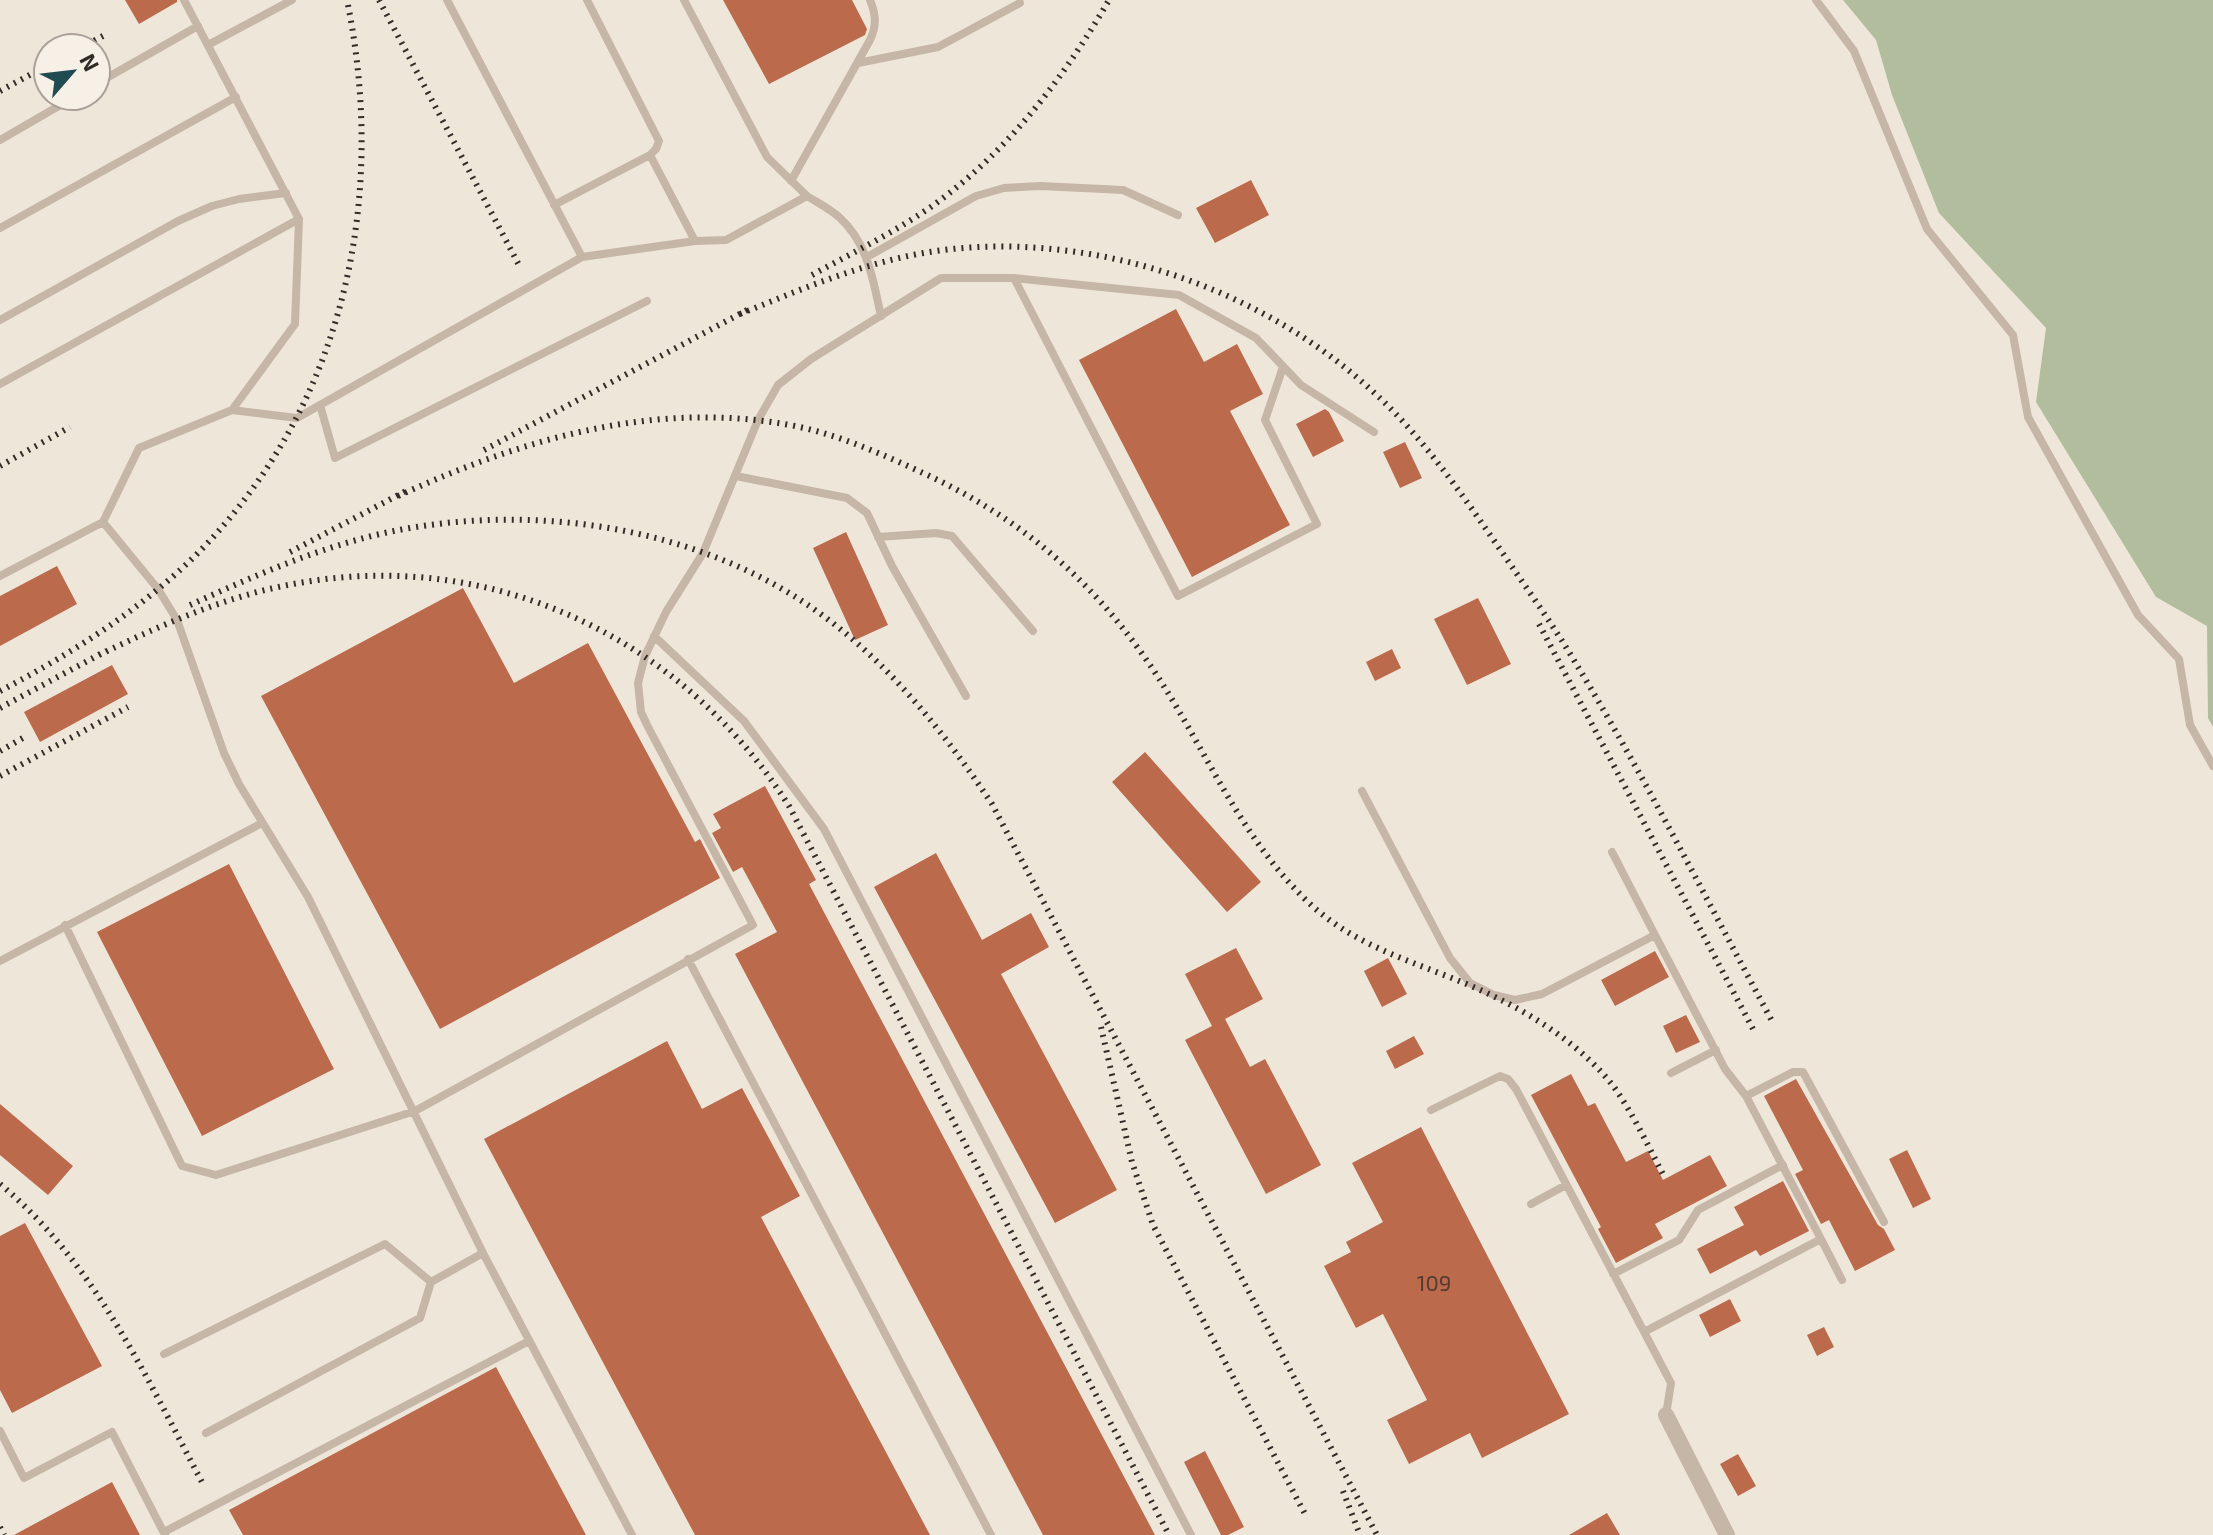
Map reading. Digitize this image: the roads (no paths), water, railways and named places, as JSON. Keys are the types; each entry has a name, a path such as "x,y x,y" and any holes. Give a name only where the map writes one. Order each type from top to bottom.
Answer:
{"street":[{"path":"1666,1415 1727,1535"}],"lane":[{"path":"184,0 299,219 295,324 232,410"},
{"path":"208,45 292,0"},
{"path":"447,0 582,257"},
{"path":"554,205 650,155 659,141 587,0"},
{"path":"684,0 767,157 807,196 840,218 867,257 881,316"},
{"path":"791,181 875,28 876,14 870,0"},
{"path":"1816,0 1854,51 1927,229 2013,335 2028,417 2138,615 2179,659 2190,725 2213,766"},
{"path":"858,63 938,47 1020,3"},
{"path":"112,75 198,26"},
{"path":"0,228 236,97"},
{"path":"0,140 48,112"},
{"path":"650,155 695,241"},
{"path":"867,257 976,196 1004,188 1041,186 1123,190 1178,215"},
{"path":"0,320 178,221 212,206 239,199 286,193"},
{"path":"0,576 103,522 139,448 232,410 297,418 582,257 695,241 726,240 807,196"},
{"path":"0,384 299,219"},
{"path":"65,925 182,1166 216,1175 415,1111 753,925 641,712 638,683 654,636 703,553 758,420 778,385 811,359 941,278 1014,278 1179,295 1256,338 1301,385 1374,432"},
{"path":"1014,278 1178,596 1317,524 1265,420 1283,367"},
{"path":"320,405 335,458 647,301"},
{"path":"736,476 847,498 867,513 892,566 966,696"},
{"path":"103,522 158,589 177,620 224,753 262,823 308,897 483,1253 632,1535"},
{"path":"878,537 936,533 952,536 1033,631"},
{"path":"654,636 744,721 824,829 1191,1535"},
{"path":"1362,791 1450,958 1470,983 1494,995 1515,1000 1542,994 1655,935"},
{"path":"0,961 262,823"},
{"path":"1612,852 1725,1069 1746,1096 1842,1280"},
{"path":"688,959 991,1535"},
{"path":"1671,1073 1716,1050"},
{"path":"1746,1096 1793,1072 1803,1072 1884,1222"},
{"path":"1431,1110 1490,1079 1500,1076 1508,1079 1671,1383 1666,1415"},
{"path":"1613,1274 1679,1240 1698,1210 1783,1165"},
{"path":"1531,1204 1566,1185"},
{"path":"1644,1332 1821,1239"},
{"path":"164,1354 385,1244 431,1282"},
{"path":"206,1433 420,1318 431,1282 483,1253"},
{"path":"0,1431 24,1478 112,1432 164,1534 529,1341"}],"railway":[{"path":"0,691 105,629 177,573 249,494 289,431 320,365 343,296 356,224 362,150 358,75 347,0"},
{"path":"379,0 520,267"},
{"path":"812,275 921,214 987,160 1053,85 1109,0"},
{"path":"0,91 32,74"},
{"path":"740,314 843,274 924,253 1008,247 1064,250 1120,260 1175,275 1228,296 1278,322 1326,353 1369,388 1425,446 1547,618 1624,746 1772,1021"},
{"path":"484,450 749,309"},
{"path":"398,496 493,457 542,442 641,421 692,418 743,419 811,430 876,452 956,489 1017,527 1045,549 1072,572 1121,625 1164,686 1259,845 1308,902 1328,919 1373,946 1510,1004 1574,1047 1614,1087 1665,1178"},
{"path":"0,466 70,427"},
{"path":"290,552 406,491"},
{"path":"190,605 312,554 389,532 443,523 556,521 612,528 667,541 720,559 771,583 844,632 914,700 992,804 1377,1535"},
{"path":"99,655 226,601 278,587 378,576 448,580 516,596 581,620 642,655 697,697 746,748 789,806 1169,1535"},
{"path":"1539,624 1754,1031"},
{"path":"0,708 106,651"},
{"path":"0,776 128,707"},
{"path":"0,751 23,738"},
{"path":"1101,1027 1132,1162 1153,1225 1305,1514"},
{"path":"0,1184 34,1215 91,1285 139,1363 203,1484"},
{"path":"1343,1491 1360,1535"},
{"path":"0,1527 4,1535"}]}
